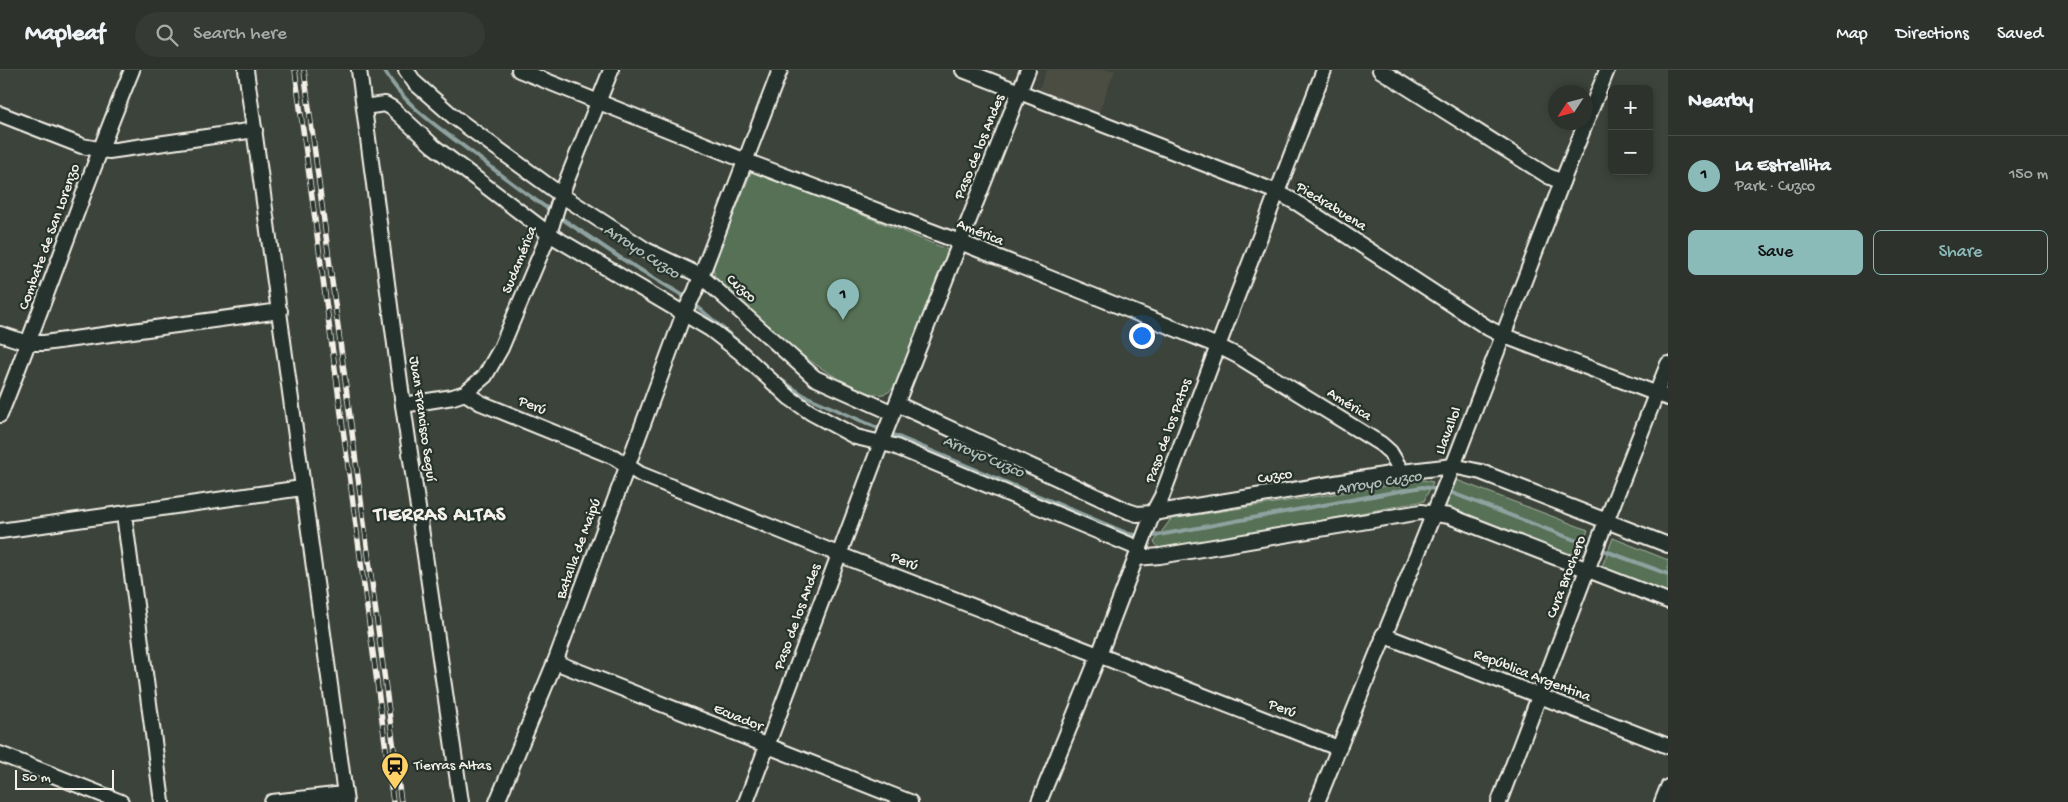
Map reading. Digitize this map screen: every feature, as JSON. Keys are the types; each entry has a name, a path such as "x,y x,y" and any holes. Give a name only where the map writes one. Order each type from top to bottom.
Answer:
{"street":[{"name":"Combate de San Lorenzo","path":"0,415 99,150 132,70"},
{"path":"246,70 345,798 272,802"},
{"name":"Juan Francisco Seguí","path":"359,70 403,406 461,802"},
{"name":"Cuzco","path":"406,70 414,83 454,117 560,200 646,250 701,276 815,378 895,408 1128,511 1137,514 1153,513 1402,472 1481,472 1668,545"},
{"name":"América","path":"519,70 746,162 960,242 1218,346 1238,356 1381,444 1390,452 1402,472"},
{"name":"Sudamérica","path":"403,406 465,393 485,376 501,348 550,230 611,70"},
{"path":"701,276 780,70"},
{"name":"Piedrabuena","path":"963,70 1277,192 1297,203 1502,336 1662,396"},
{"name":"Paso de los Andes","path":"746,802 838,554 1028,70"},
{"name":"Paso de los Patos","path":"1039,802 1099,655 1153,513 1162,496 1324,70"},
{"path":"1380,70 1548,176 1562,182"},
{"name":"Llavallol","path":"1317,802 1450,472 1607,70"},
{"path":"364,107 385,104 392,108 433,146 550,230 685,310 741,353 790,398 810,412 856,437 884,435 894,446 1140,550 1160,556 1421,512 1435,507 1449,516 1668,601"},
{"path":"0,114 82,146 109,151 255,130"},
{"name":"Batalla de Maipú","path":"497,802 555,662 685,310 701,276"},
{"path":"0,334 28,343 44,343 280,311"},
{"name":"Cura Brochero","path":"1499,802 1607,520 1662,396 1668,364"},
{"name":"Perú","path":"465,393 481,403 614,457 640,474 838,554 1338,748"},
{"path":"0,530 302,488"},
{"path":"124,514 162,802"},
{"name":"República Argentina","path":"1384,635 1668,746"},
{"name":"Ecuador","path":"555,662 910,802"},
{"path":"0,754 121,802"},
{"path":"1662,802 1668,787"}],"shaded area":[{"path":"1047,70 1115,70 1098,114 1039,89"}],"green space":[{"path":"752,170 951,251 899,379 888,392 876,394 868,392 834,376 780,338 715,278 713,266"},
{"path":"1454,479 1588,530 1577,560 1445,508"},
{"path":"1423,480 1433,482 1424,501 1161,551 1154,542 1171,519"},
{"path":"1613,538 1668,560 1668,595 1601,569"}],"waterway":[{"name":"Arroyo Cuzco","path":"384,70 393,84 415,108 553,212"},
{"name":"Arroyo Cuzco","path":"558,216 619,257 687,298"},
{"name":"Arroyo Cuzco","path":"693,303 748,350"},
{"name":"Arroyo Cuzco","path":"775,376 803,395 882,430"},
{"name":"Arroyo Cuzco","path":"889,433 1129,534 1141,536"},
{"name":"Arroyo Cuzco","path":"1148,537 1422,487 1447,491 1593,547"},
{"name":"Arroyo Cuzco","path":"1600,549 1668,574"}],"railway":[{"path":"295,70 393,802"},
{"path":"304,70 401,802"}],"place":[{"name":"La Estrellita","path":"843,320"},
{"name":"Tierras Altas","path":"395,790"}],"district":[{"name":"TIERRAS ALTAS","path":"440,516"}]}
